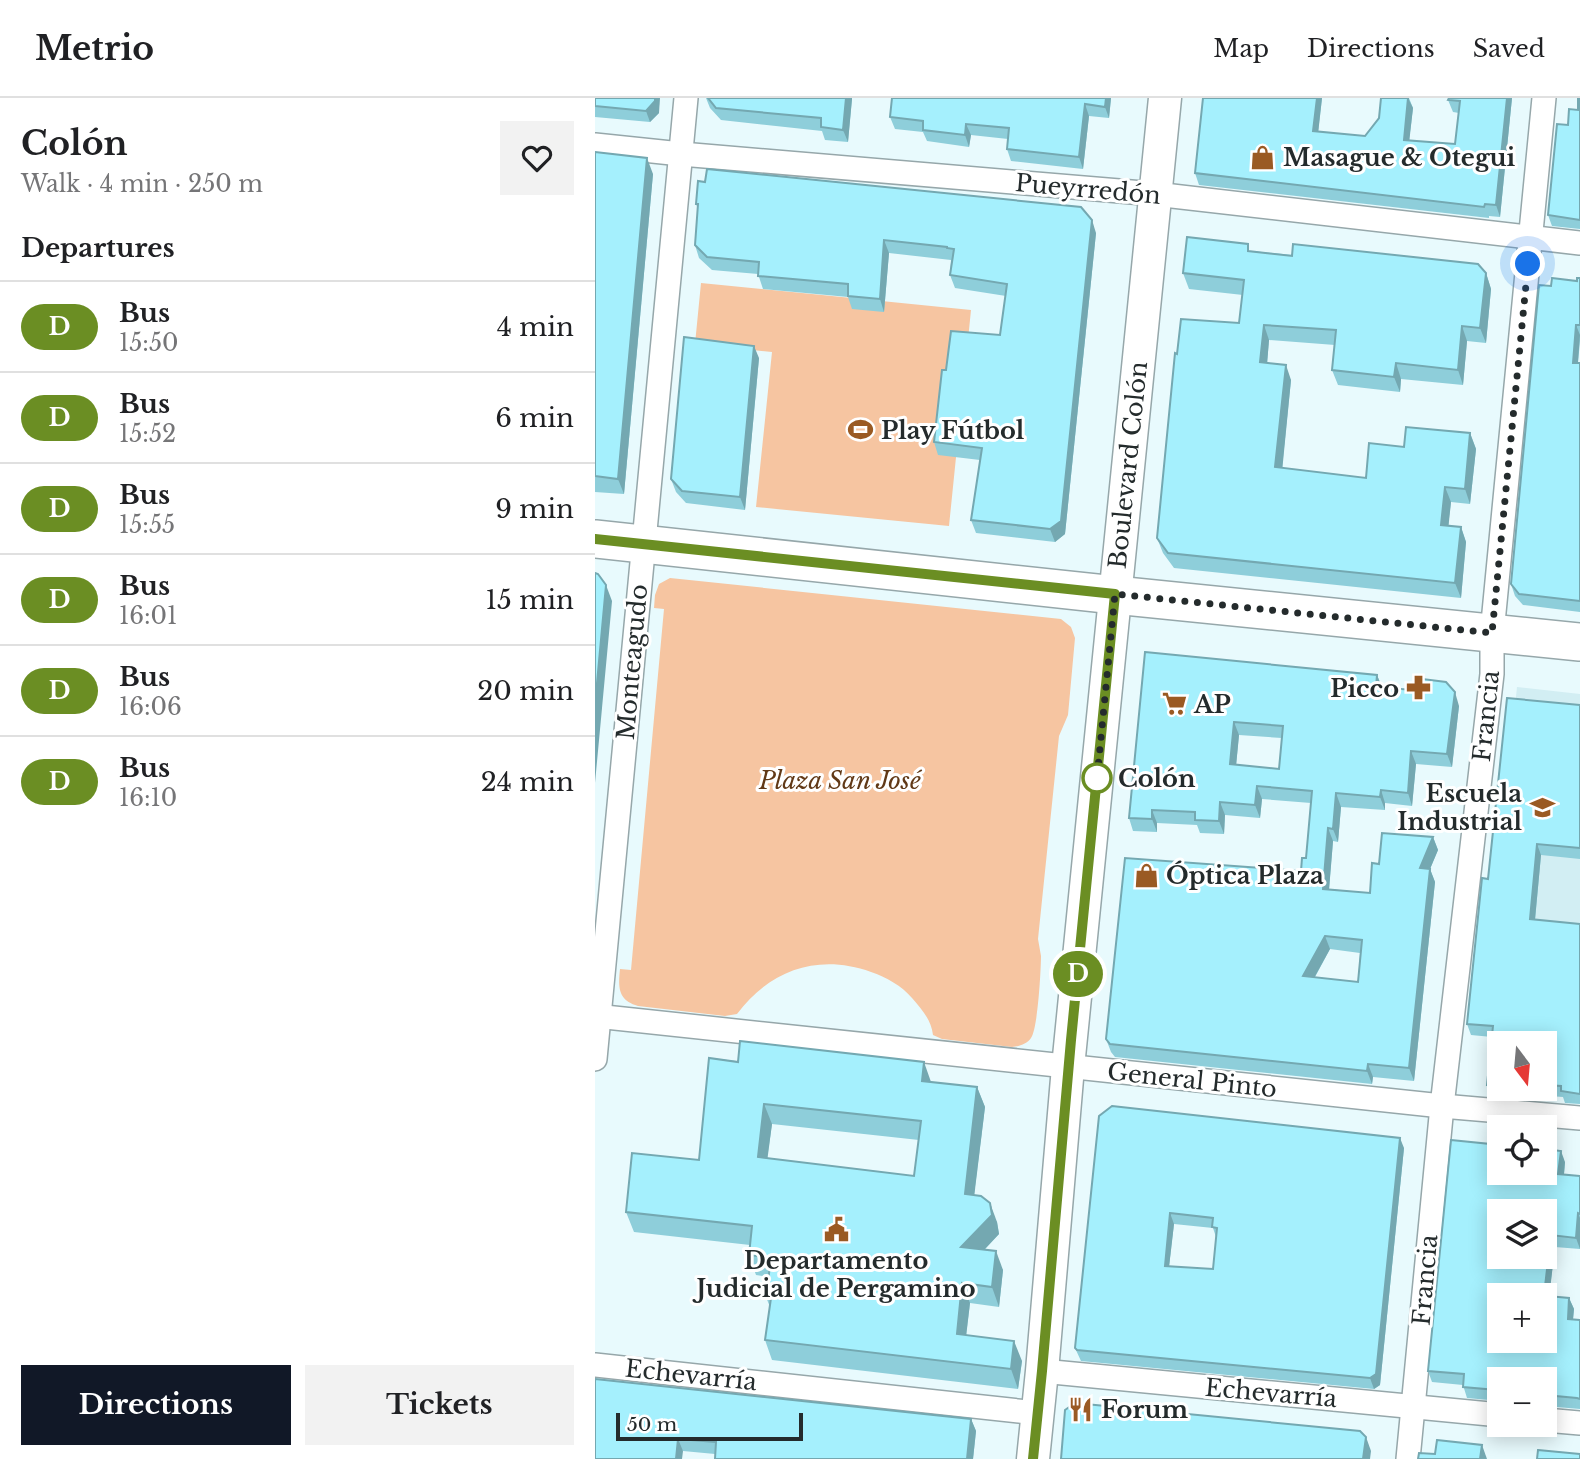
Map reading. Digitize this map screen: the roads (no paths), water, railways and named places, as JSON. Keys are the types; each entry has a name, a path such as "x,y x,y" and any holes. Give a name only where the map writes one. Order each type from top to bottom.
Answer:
{"main road":[{"name":"Boulevard Colón","path":"1033,1459 1068,1067 1165,98"},
{"path":"595,539 1580,642"}],"street":[{"name":"Monteagudo","path":"595,1059 686,98"},
{"name":"Francia","path":"1408,1459 1442,1106 1492,674 1492,633 1544,98"},
{"name":"Pueyrredón","path":"595,145 1155,194 1580,243"},
{"name":"General Pinto","path":"597,1016 1442,1106 1580,1118"},
{"name":"Echevarría","path":"595,1365 1037,1413"},
{"name":"Echevarría","path":"1042,1371 1487,1414"},
{"path":"1557,1421 1580,1423"}],"place":[{"name":"Masague & Otegui","path":"1263,157"},
{"name":"Play Fútbol","path":"861,430"},
{"name":"Picco","path":"1419,688"},
{"name":"AP","path":"1174,704"},
{"name":"Colón","path":"1097,778"},
{"name":"Escuela Industrial","path":"1542,807"},
{"name":"Óptica Plaza","path":"1146,875"},
{"name":"Departamento Judicial de Pergamino","path":"836,1229"},
{"name":"Forum","path":"1081,1409"}],"park label":[{"name":"Plaza San José","path":"840,780"}]}
